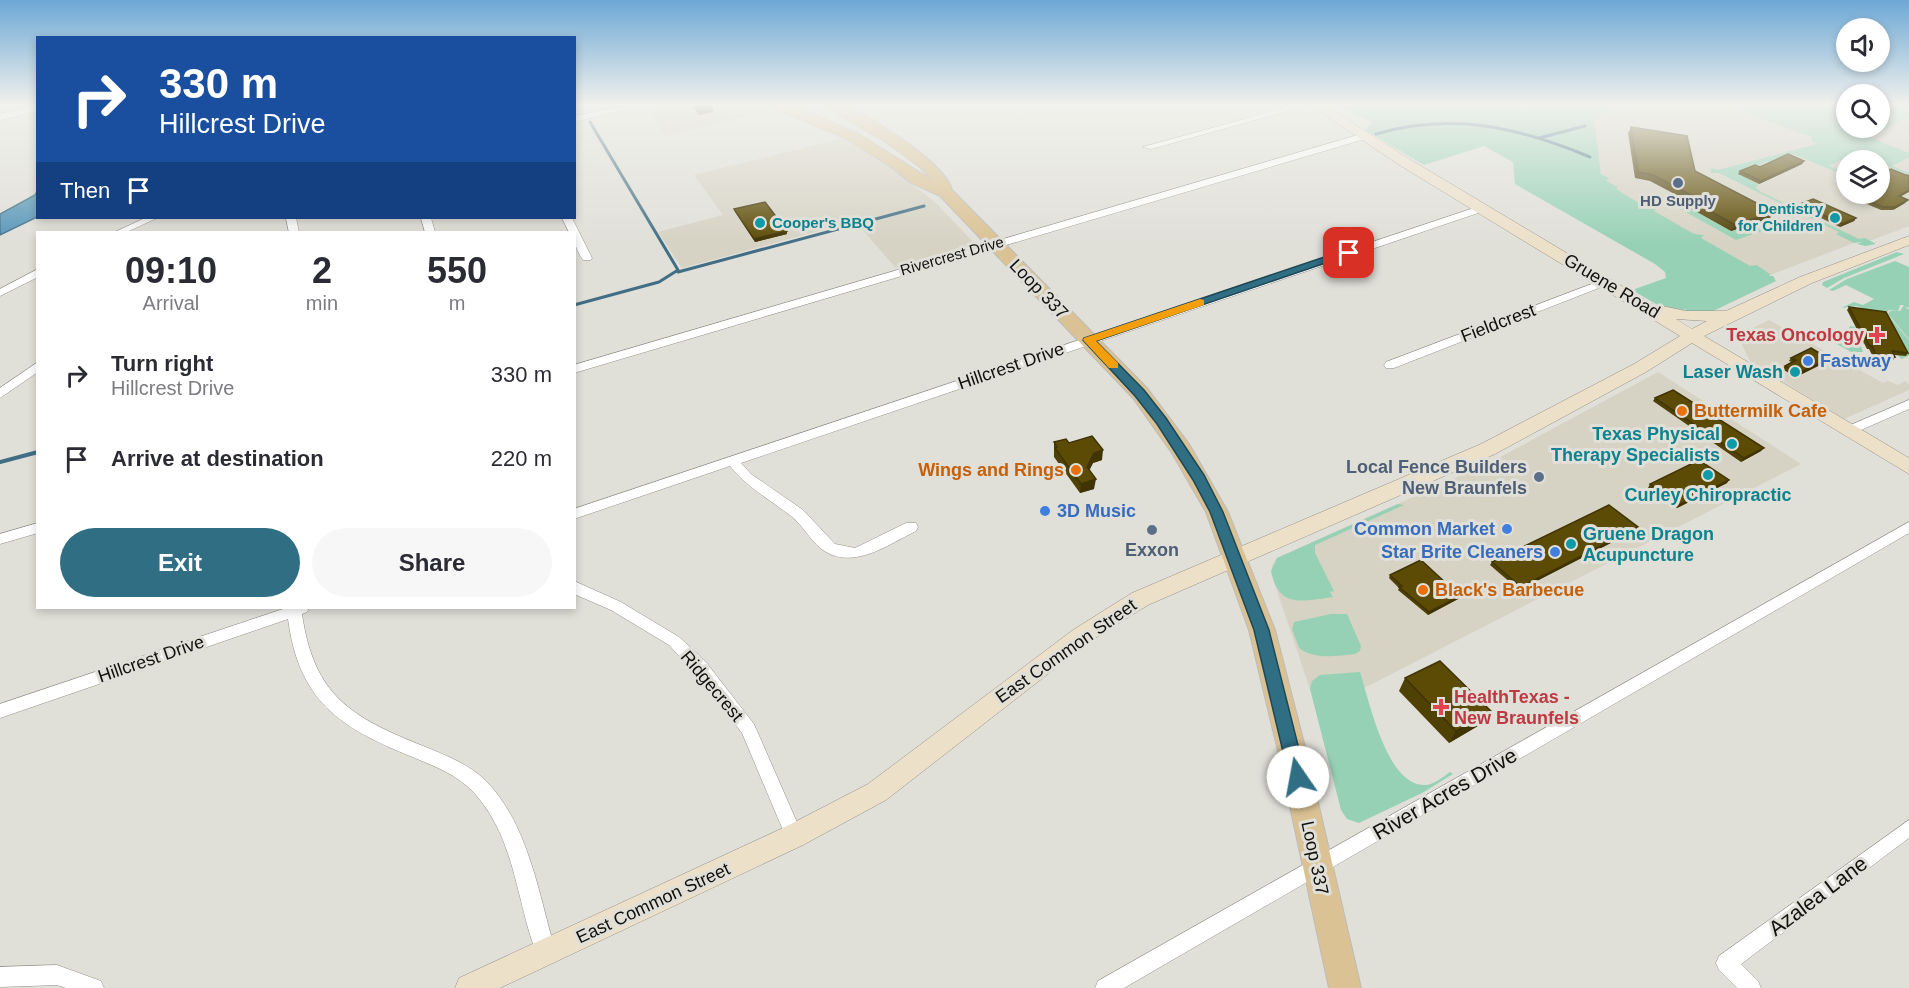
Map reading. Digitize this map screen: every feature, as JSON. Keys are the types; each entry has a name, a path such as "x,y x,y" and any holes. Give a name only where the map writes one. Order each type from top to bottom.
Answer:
{"main road":[{"name":"Loop 337","path":"876,151 916,179 946,193 1140,393 1181,449 1216,512 1262,630 1293,755 1345,988"},
{"name":"Loop 337","path":"906,151 940,177 946,193"},
{"name":"Gruene Road","path":"1390,151 1909,467"},
{"name":"East Common Street","path":"469,988 794,836 877,792 997,699 1109,617 1140,599 1497,445 1731,316 1822,273 1909,240"},
{"path":"1645,306 1684,316 1731,316 1726,326 1724,340 1732,355 1741,364"}],"street":[{"name":"Rivercrest Drive","path":"576,368 1313,151"},
{"name":"Hillcrest Drive","path":"576,513 1483,208"},
{"path":"138,229 151,219"},
{"path":"576,237 587,258"},
{"path":"0,293 36,273"},
{"name":"Fieldcrest","path":"1390,365 1605,282"},
{"path":"0,394 36,367"},
{"path":"1850,430 1909,404"},
{"path":"732,460 746,477 798,514 831,548 857,553 911,527"},
{"name":"River Acres Drive","path":"1105,988 1243,911 1316,866 1446,794 1909,527"},
{"path":"0,539 36,529"},
{"name":"Ridgecrest","path":"576,588 616,606 674,641 699,666 748,729 794,836"},
{"name":"Hillcrest Drive","path":"0,711 298,609"},
{"path":"298,609 297,640 324,693 338,710 369,729 457,768 481,787 493,802 510,831 546,952"},
{"name":"Azalea Lane","path":"1751,988 1726,963 1909,828"},
{"path":"0,977 57,975 94,988"}],"shaded area":[{"path":"791,151 866,151 884,162 935,202 973,242 967,247 895,267 855,221 682,268 658,232 723,215 694,175"},
{"path":"1598,151 1836,151 1836,204 1890,204 1890,151 1909,151 1909,226 1864,243 1859,241 1765,277 1603,184"},
{"path":"1769,320 1883,383 1888,381 1898,385 1905,381 1909,384 1909,390 1844,419 1750,361 1742,345 1742,333"},
{"name":"Common Market","path":"1658,372 1801,464 1364,688 1310,689 1272,576 1272,566 1277,558 1491,462"}],"green space":[{"path":"1401,151 1468,151 1424,165"},
{"path":"1493,151 1598,151 1601,174 1609,178 1606,181 1618,187 1616,189 1647,208 1657,208 1654,211 1694,234 1704,235 1701,238 1750,266 1757,265 1771,275 1768,276 1773,276 1776,281 1709,313 1687,314 1685,308 1684,310 1661,307 1632,290 1666,278 1665,272 1655,264 1515,184 1513,162"},
{"path":"1790,151 1836,151 1836,162 1829,166 1836,169 1836,172 1793,154 1773,163 1768,161 1739,174 1759,185 1755,187 1761,192 1859,239 1865,238 1876,244 1865,246 1857,244 1862,242 1854,243 1836,234 1839,232 1719,173 1711,173 1711,168 1718,170"},
{"path":"1890,151 1909,153 1909,157 1892,166 1909,175 1890,167"},
{"path":"1681,203 1731,231 1750,225 1762,231 1736,240 1675,206"},
{"path":"1897,252 1904,254 1844,278 1827,288 1822,285 1823,282"},
{"path":"1895,261 1909,267 1909,308 1905,306 1909,310 1909,339 1888,314 1890,311 1898,311 1889,310 1886,313 1909,340 1909,356 1901,359 1865,309 1857,306 1841,308 1854,302 1863,305 1874,299 1846,285 1833,291 1829,290 1847,279"},
{"path":"1850,326 1855,327 1864,344 1860,344 1863,352 1851,352 1828,339 1833,337 1822,331 1841,332 1848,330"},
{"path":"1398,504 1404,505 1315,545 1315,553 1334,591 1330,592 1333,597 1302,601 1293,600 1280,592 1271,571 1277,558"},
{"path":"1331,614 1347,614 1361,646 1360,651 1355,654 1326,656 1305,652 1299,648 1292,629 1294,622"},
{"path":"1360,672 1382,740 1390,758 1400,772 1412,782 1425,785 1435,782 1450,772 1453,774 1422,793 1359,823 1347,819 1341,810 1310,689 1312,681 1320,675"}],"water":[{"path":"36,193 36,217 0,235 0,214"}],"building":[{"name":"HD Supply","path":"1635,151 1690,151 1695,171 1774,212 1735,225 1685,197 1691,195 1653,175 1638,172"},
{"path":"1788,154 1804,161 1761,181 1740,171 1755,165 1760,167"},
{"path":"1890,169 1909,175 1909,190 1899,196 1908,200 1895,207 1883,207 1876,204 1890,204"},
{"path":"1813,199 1856,218 1842,224 1800,204"},
{"name":"Cooper's BBQ","path":"765,202 787,231 754,239 734,209"},
{"name":"Texas Oncology","path":"1849,307 1886,312 1908,353 1892,351 1895,357 1876,354"},
{"path":"1811,348 1829,359 1798,373 1785,366 1796,360 1791,358"},
{"path":"1673,390 1764,448 1744,458 1655,398"},
{"name":"Wings and Rings","path":"1092,436 1103,450 1094,453 1087,467 1096,479 1081,484 1055,448 1057,447 1054,442 1066,439 1069,443"},
{"path":"1699,460 1729,480 1679,505 1650,484"},
{"path":"1609,505 1638,527 1521,587 1492,562"},
{"name":"Black's Barbecue","path":"1421,560 1460,596 1429,612 1399,587 1402,586 1390,575"},
{"path":"1440,661 1491,711 1456,731 1405,678"}],"waterway":[{"path":"576,304 659,282 678,270 607,151"},
{"path":"1576,151 1590,157"},
{"path":"678,272 924,206"},
{"path":"0,462 36,453"}],"slow traffic":[{"path":"1113,365 1088,340 1200,302"}],"place":[{"name":"HD Supply","path":"1678,183"},
{"name":"Dentistry for Children","path":"1835,218"},
{"name":"Cooper's BBQ","path":"760,223"},
{"name":"Texas Oncology","path":"1877,335"},
{"name":"Fastway","path":"1808,361"},
{"name":"Laser Wash","path":"1795,372"},
{"name":"Buttermilk Cafe","path":"1682,411"},
{"name":"Texas Physical Therapy Specialists","path":"1732,444"},
{"name":"Wings and Rings","path":"1076,470"},
{"name":"Curley Chiropractic","path":"1708,475"},
{"name":"Local Fence Builders New Braunfels","path":"1539,477"},
{"name":"3D Music","path":"1045,511"},
{"name":"Common Market","path":"1507,529"},
{"name":"Exxon","path":"1152,530"},
{"name":"Gruene Dragon Acupuncture","path":"1571,544"},
{"name":"Star Brite Cleaners","path":"1555,552"},
{"name":"Black's Barbecue","path":"1423,590"},
{"name":"HealthTexas - New Braunfels","path":"1441,707"}],"route":[{"path":"1298,777 1262,630 1216,512 1199,479 1162,421 1140,393 1088,340 1349,253"}]}
